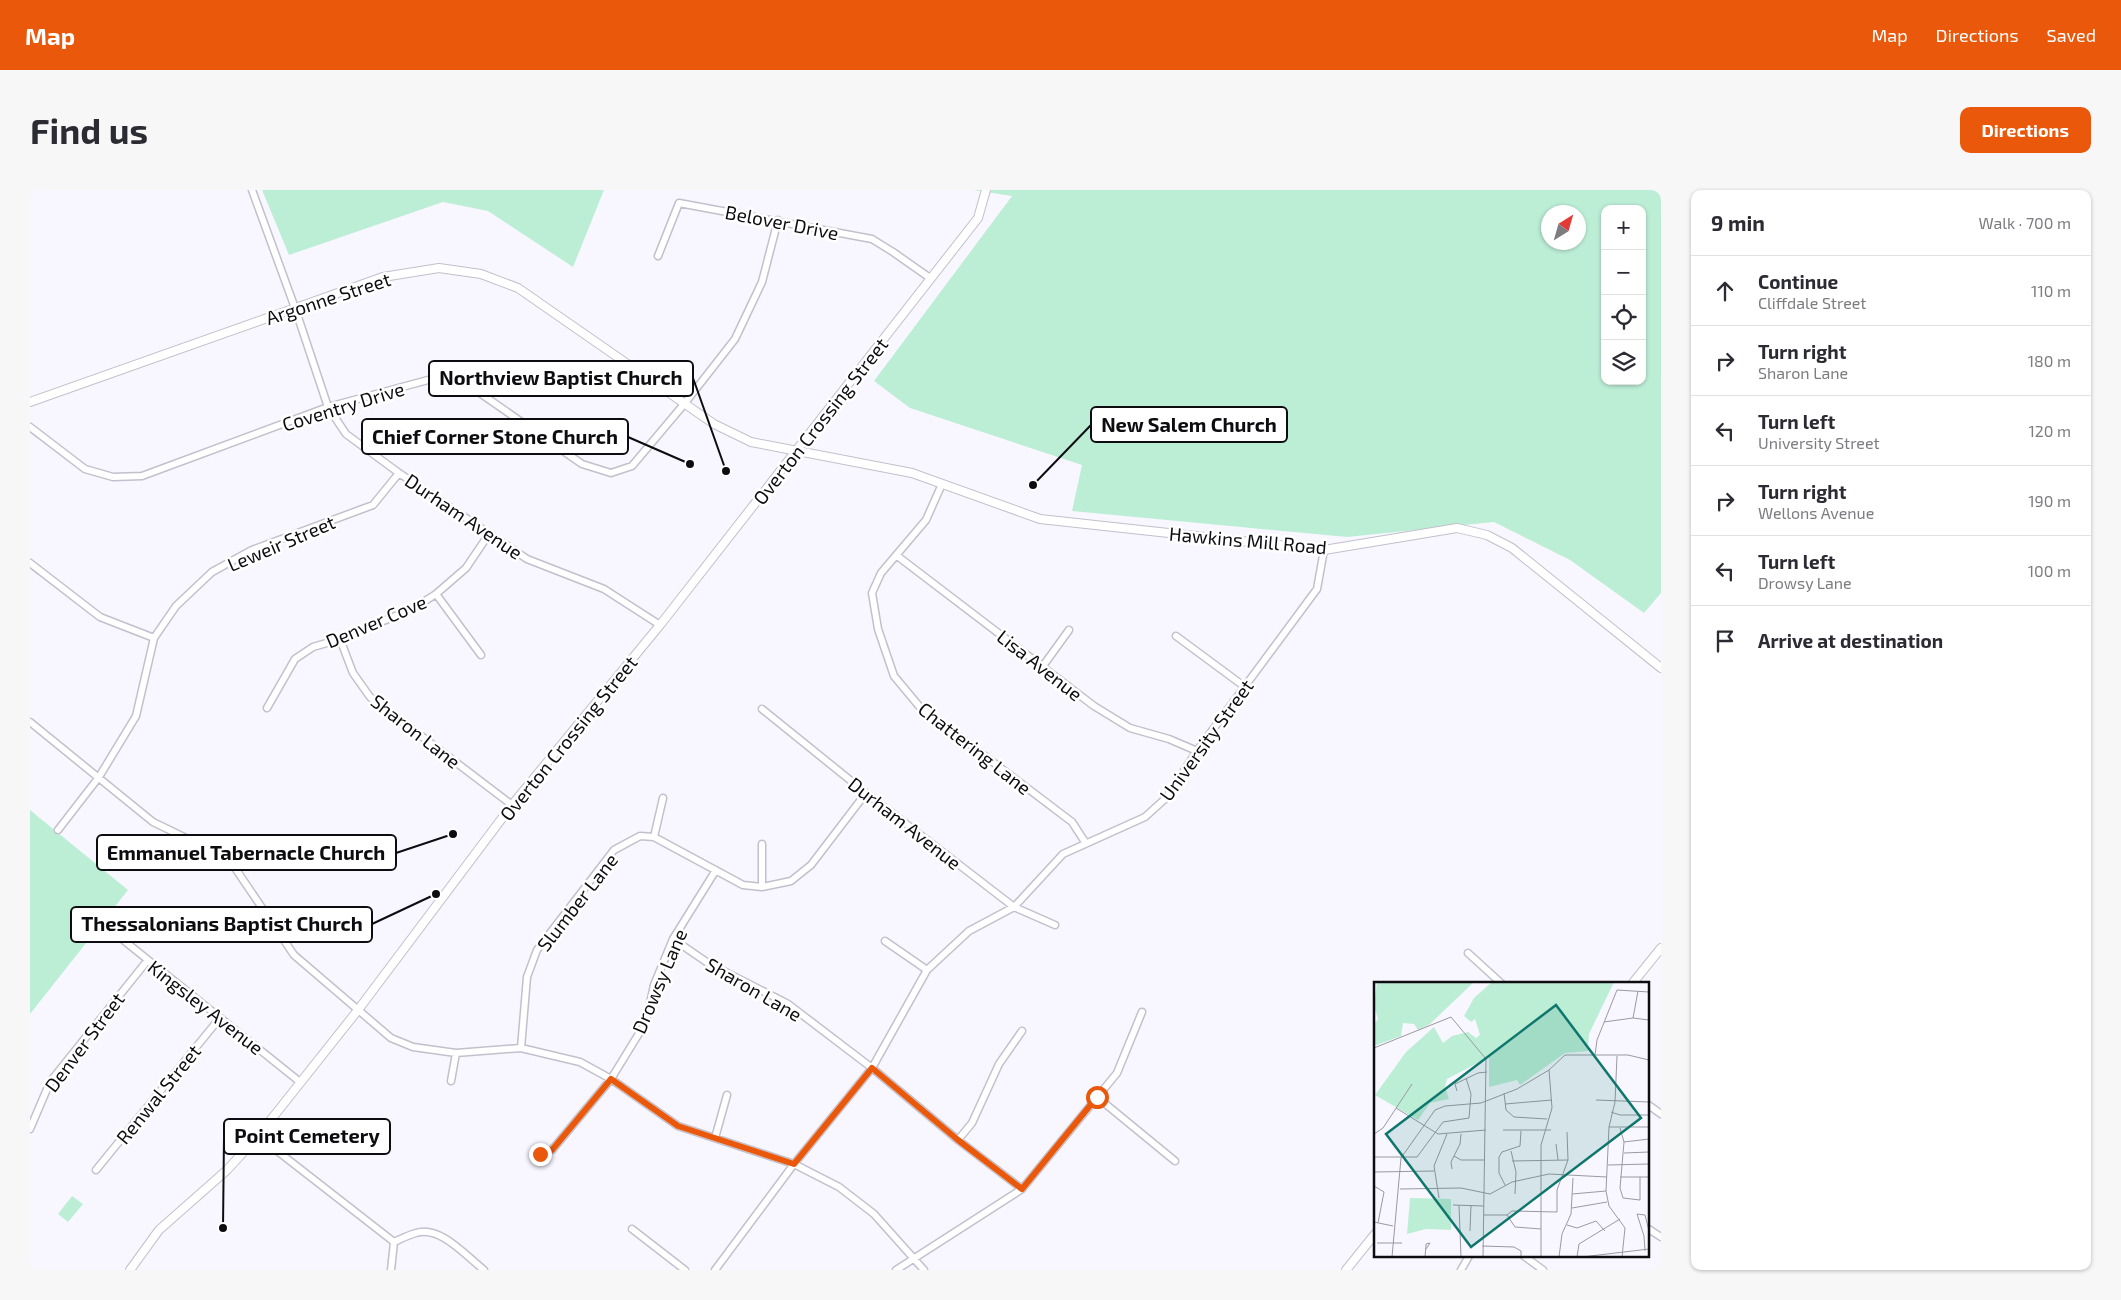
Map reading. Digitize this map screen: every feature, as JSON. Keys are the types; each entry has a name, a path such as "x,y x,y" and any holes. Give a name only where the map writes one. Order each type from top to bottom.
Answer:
{"street":[{"name":"Durham Avenue","path":"252,190 296,308 328,408 346,434 527,559 604,590 660,625"},
{"name":"Overton Crossing Street","path":"130,1270 159,1230 227,1170 258,1136 358,1010 512,806 660,625 978,218 986,190"},
{"name":"Belover Drive","path":"658,256 679,203 872,239 930,278"},
{"name":"Coventry Drive","path":"30,427 85,469 113,477 142,476 328,408 428,380 452,380 477,391 582,464 611,473 632,466 735,339 762,282 778,220"},
{"name":"Argonne Street","path":"30,402 383,276 439,268 481,274 518,288 714,424 751,442 798,450"},
{"name":"Hawkins Mill Road","path":"798,450 912,474 1040,519 1324,550 1457,528 1487,535 1512,548 1661,668"},
{"name":"Leweir Street","path":"58,830 99,777 136,716 154,638 176,606 212,572 252,550 374,506 400,473"},
{"name":"Chattering Lane","path":"942,484 926,520 881,573 872,593 878,629 894,676 919,706 1072,822 1085,842"},
{"name":"Denver Cove","path":"267,708 295,660 313,647 340,639 412,610 436,594 466,568 489,534"},
{"name":"University Street","path":"715,1270 794,1164 872,1068 927,970 969,931 1014,907 1063,854 1085,842 1145,818 1166,798 1197,751 1317,588 1324,550"},
{"name":"Lisa Avenue","path":"896,555 1094,706 1130,728 1169,739 1197,751"},
{"path":"30,563 100,617 154,638"},
{"path":"436,594 481,654"},
{"path":"1043,666 1069,630"},
{"path":"1176,636 1245,687"},
{"name":"Sharon Lane","path":"340,639 354,673 370,697 512,806"},
{"name":"Durham Avenue","path":"762,710 1014,907 1055,925"},
{"path":"30,722 153,822 217,853 236,868 294,955 390,1038 413,1047 456,1053 521,1048 580,1062 611,1079 678,1126 794,1164 839,1187 874,1214 924,1270"},
{"path":"663,798 654,837 743,885 762,887 791,881 811,865 866,793"},
{"name":"Slumber Lane","path":"521,1048 527,977 537,950 614,850 640,836 654,837"},
{"path":"762,844 762,887"},
{"name":"Drowsy Lane","path":"540,1154 552,1150 611,1079 646,1022 654,985 673,939 716,870"},
{"name":"Kingsley Avenue","path":"112,931 300,1082"},
{"name":"Sharon Lane","path":"673,939 708,963 788,1004 872,1068 958,1140 1022,1189"},
{"path":"885,941 927,970"},
{"path":"1634,982 1661,948"},
{"path":"1468,953 1500,982"},
{"name":"Denver Street","path":"30,1129 50,1082 147,961"},
{"path":"896,1270 1022,1189 1117,1072 1142,1012"},
{"name":"Renwal Street","path":"96,1170 220,1018"},
{"path":"958,1140 972,1123 999,1064 1022,1031"},
{"path":"451,1080 456,1053"},
{"path":"715,1138 727,1095"},
{"path":"1097,1097 1174,1161"},
{"path":"1648,1105 1661,1114"},
{"path":"258,1136 394,1242"},
{"path":"632,1229 685,1270"},
{"path":"1648,1229 1661,1238"},
{"path":"394,1242 417,1232 434,1233 447,1240 484,1270"},
{"path":"1346,1270 1374,1235"},
{"path":"391,1270 394,1242"},
{"path":"1461,1270 1468,1258"},
{"path":"1527,1258 1543,1270"}],"green space":[{"path":"262,190 604,190 573,267 488,211 443,202 289,255"},
{"path":"973,190 1661,190 1661,593 1644,613 1570,560 1494,522 1347,537 1072,511 1082,465 910,408 874,381 1012,196"},
{"path":"30,810 128,890 30,1014"},
{"path":"72,1196 83,1204 68,1222 58,1214"}],"place":[{"name":"Chief Corner Stone Church","path":"690,464"},
{"name":"Northview Baptist Church","path":"726,471"},
{"name":"New Salem Church","path":"1033,485"},
{"name":"Emmanuel Tabernacle Church","path":"453,834"},
{"name":"Thessalonians Baptist Church","path":"436,894"},
{"name":"Point Cemetery","path":"223,1228"}],"route":[{"path":"540,1154 552,1150 611,1079 678,1126 794,1164 872,1068 958,1140 1022,1189 1097,1097"}]}
